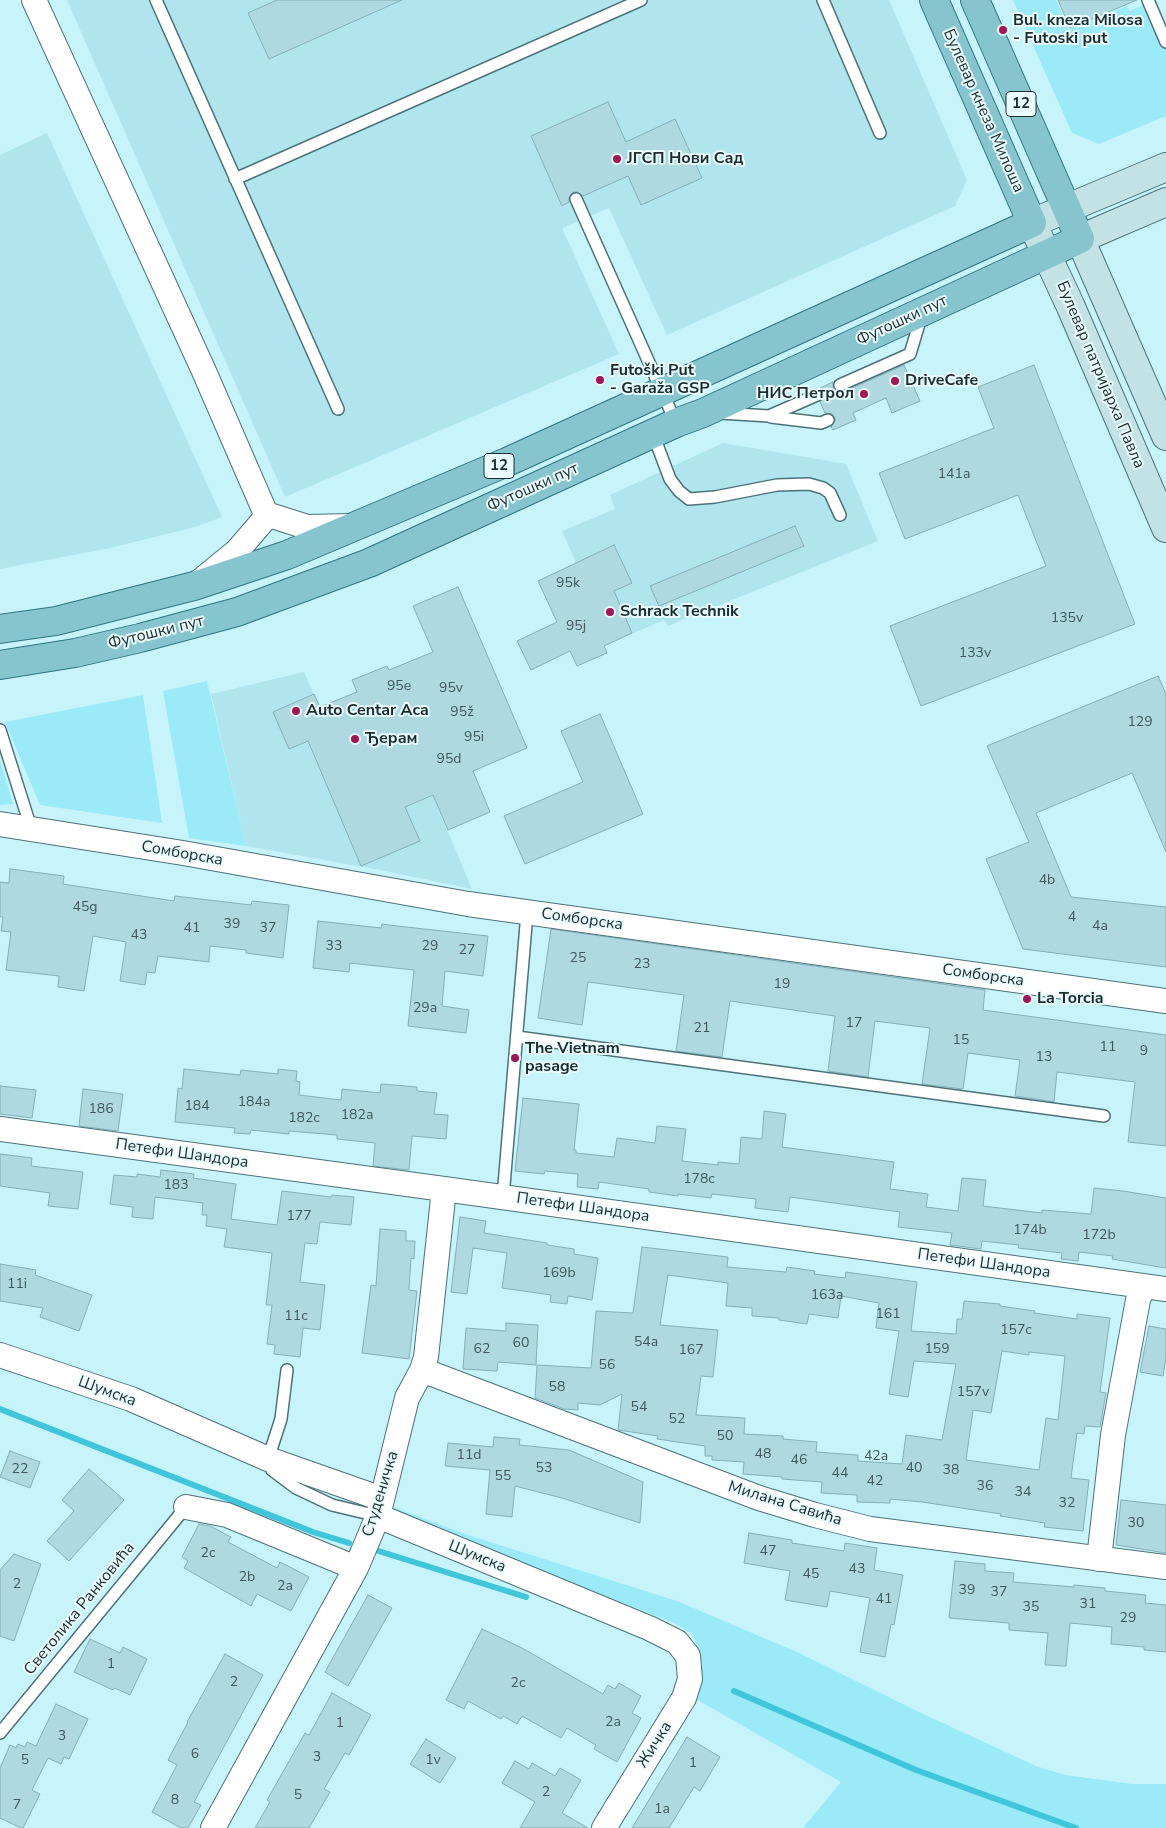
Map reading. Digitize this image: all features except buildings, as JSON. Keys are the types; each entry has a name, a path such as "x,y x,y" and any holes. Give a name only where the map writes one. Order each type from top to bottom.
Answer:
{"main road":[{"name":"Булевар кнеза Милоша","path":"934,0 1032,223"},
{"name":"12","path":"975,0 1080,239 1047,254"},
{"path":"1032,223 1166,168"},
{"path":"1166,202 1080,239 1166,436"},
{"name":"12","path":"0,629 56,621 194,586 287,555 507,462 1032,223"},
{"name":"Булевар патријарха Павла","path":"1032,223 1166,528"},
{"name":"Футошки пут","path":"0,665 76,653 237,612 369,563 665,428 703,413 1047,254"}],"street":[{"path":"34,0 268,515 307,528 360,525"},
{"path":"194,586 237,550 268,515"},
{"name":"Сомборска","path":"0,824 527,913 1166,1001"},
{"name":"Петефи Шандора","path":"0,1129 503,1196 1155,1288"},
{"name":"Студеничка","path":"213,1828 356,1568 380,1508 407,1398 422,1370 427,1348 444,1188"},
{"path":"1099,1559 1113,1435 1138,1300 1155,1288"},
{"name":"Шумска","path":"0,1355 131,1399 649,1628 677,1642 688,1656"},
{"name":"Милана Савића","path":"422,1370 742,1492 815,1515 870,1529 1166,1567"},
{"path":"186,1507 227,1514 356,1568"},
{"name":"Жичка","path":"604,1828 684,1698 690,1679 688,1656"}],"lane":[{"path":"156,0 338,409"},
{"path":"235,179 641,0"},
{"path":"823,0 880,133"},
{"path":"1148,0 1166,42"},
{"path":"576,199 662,390 670,479 679,491 689,499 715,497 777,485 808,484 823,488 830,493 840,515"},
{"path":"840,385 865,376 910,354 923,310"},
{"path":"769,416 817,395"},
{"path":"703,413 769,416 821,423 828,420"},
{"path":"0,730 31,828"},
{"path":"503,1196 527,913"},
{"path":"516,1037 1104,1116"},
{"path":"268,1459 281,1419 287,1370"},
{"name":"Светолика Ранковића","path":"0,1733 186,1507"}],"shaded area":[{"path":"67,0 889,0 967,180 955,206 667,335 609,208 562,228 619,354 285,497"},
{"path":"1013,0 1056,0 1069,30 1127,6 1130,11 1148,3 1166,46 1166,116 1099,144 1072,133"},
{"path":"47,133 222,517 195,527 110,548 0,569 0,155"},
{"path":"723,443 846,464 878,541 668,626 664,620 611,643 562,531 615,509 610,495"},
{"path":"304,672 353,785 390,770 405,807 433,796 472,889 246,846 211,694"},
{"path":"207,681 246,846 189,838 163,691"},
{"path":"143,695 162,823 40,805 5,722"},
{"path":"0,759 13,804 0,805"},
{"path":"393,1507 468,1535 677,1601 797,1652 921,1713 1036,1766 1065,1775 1132,1784 1166,1784 1166,1828 803,1828 841,1782 696,1699 701,1681 701,1662 693,1634 674,1623 391,1512"}],"waterway":[{"path":"0,1409 313,1532 349,1543"},
{"path":"372,1549 526,1597"},
{"path":"734,1691 916,1770 1076,1828"}],"place":[{"name":"Bul. kneza Milosa - Futoski put","path":"1003,30"},
{"name":"ЈГСП Нови Сад","path":"617,159"},
{"name":"Futoški Put - Garaža GSP","path":"600,380"},
{"name":"DriveCafe","path":"895,381"},
{"name":"НИС Петрол","path":"864,394"},
{"name":"Schrack Technik","path":"610,612"},
{"name":"Auto Centar Aca","path":"296,711"},
{"name":"Ђерам","path":"355,739"},
{"name":"La Torcia","path":"1027,999"},
{"name":"The Vietnam pasage","path":"515,1058"}]}
